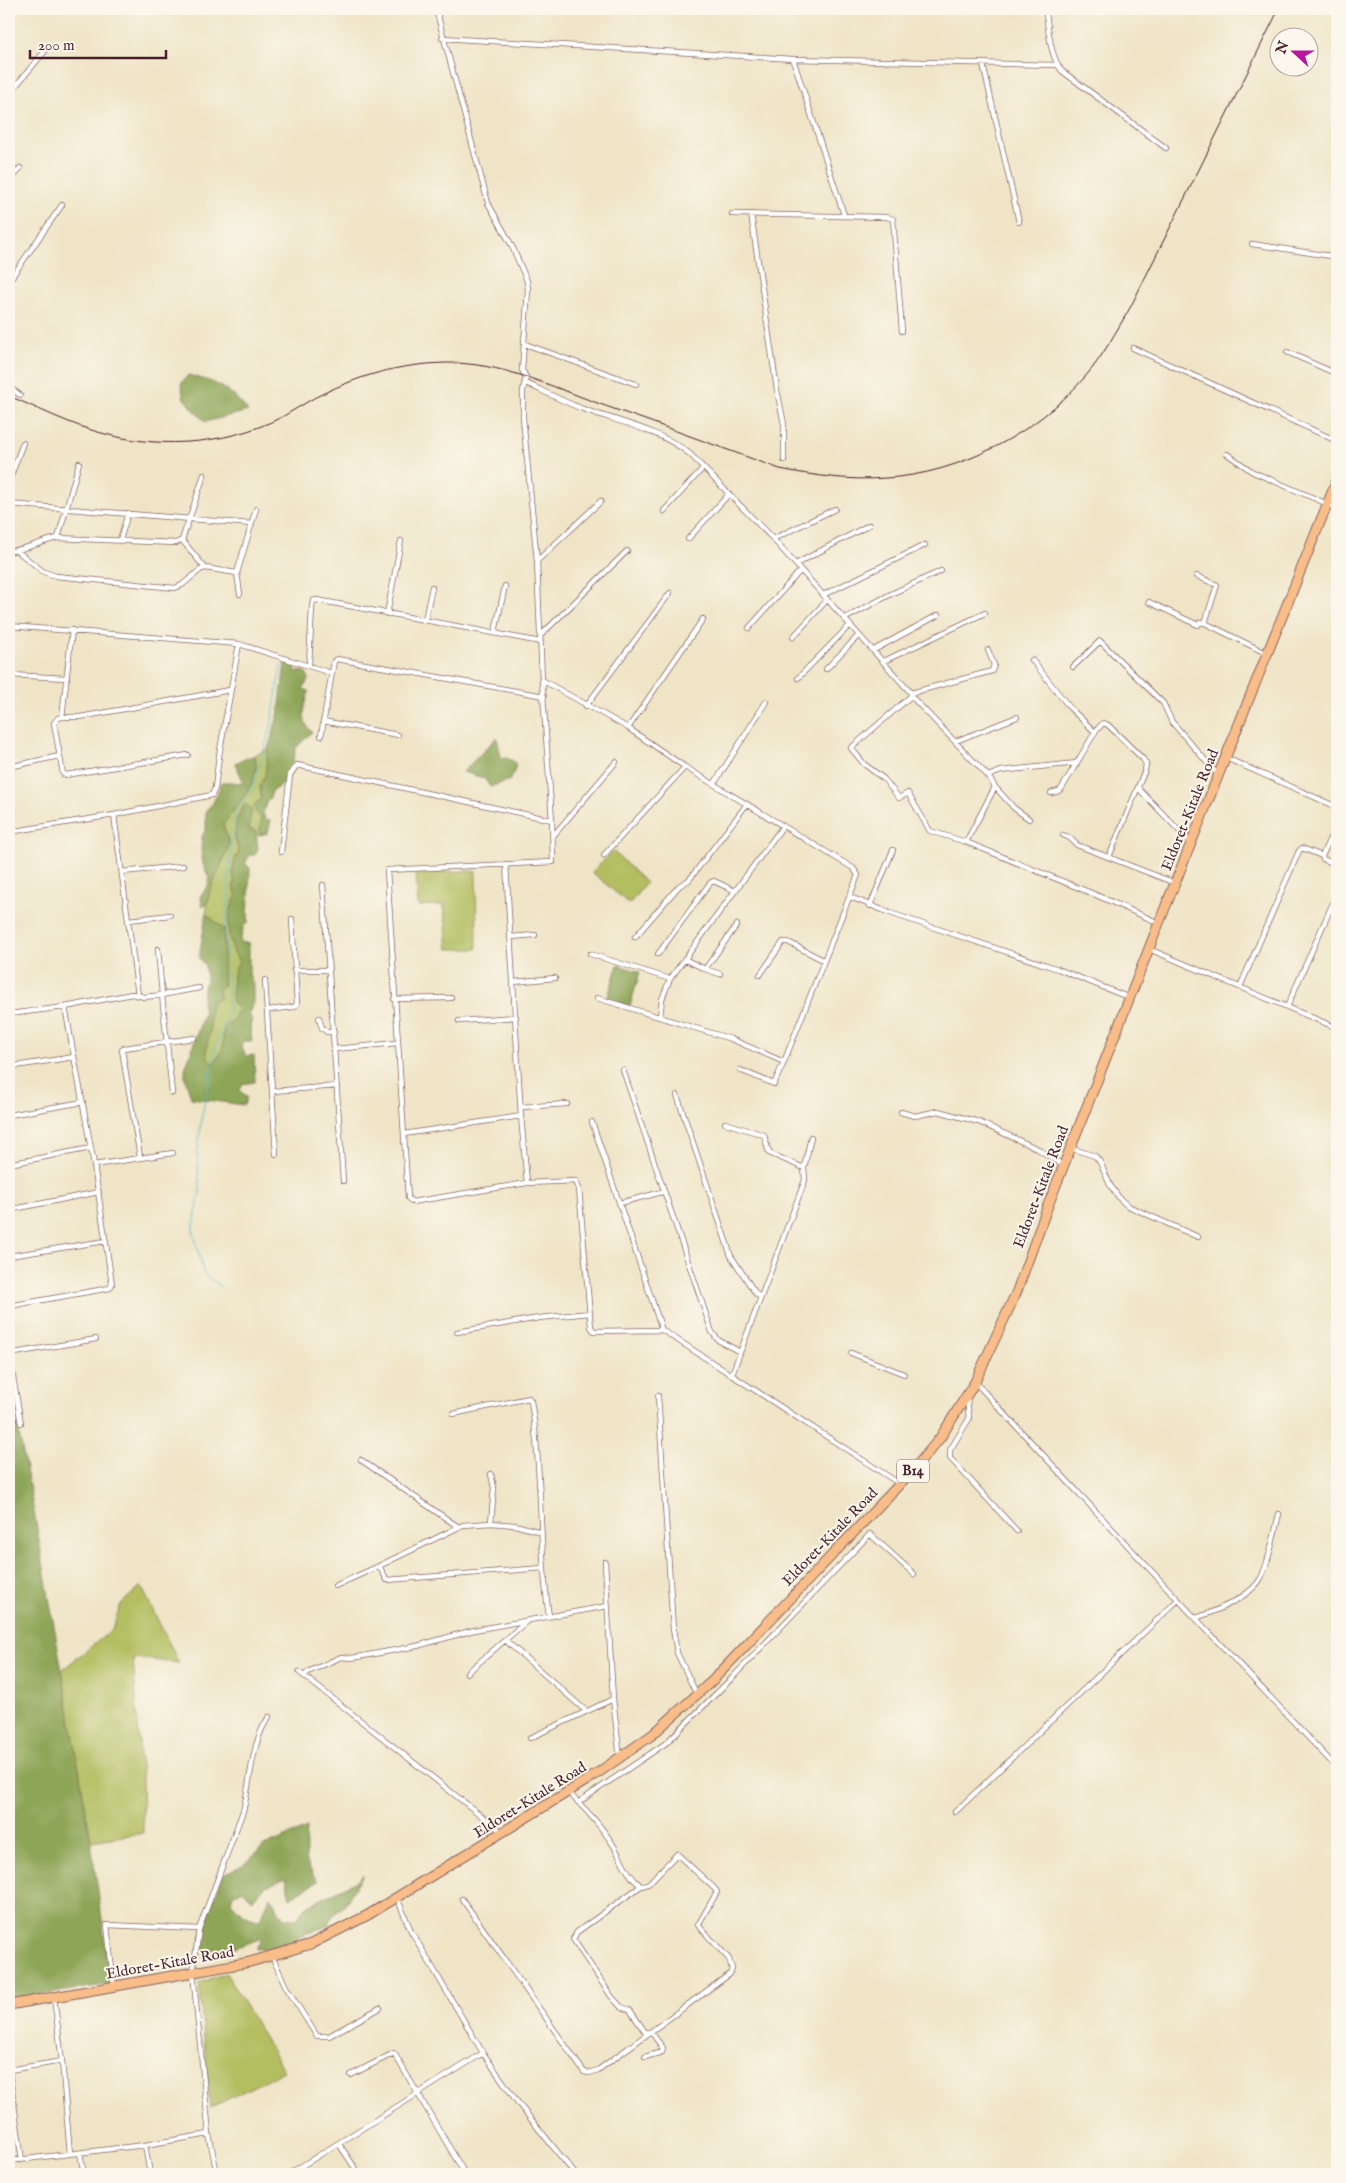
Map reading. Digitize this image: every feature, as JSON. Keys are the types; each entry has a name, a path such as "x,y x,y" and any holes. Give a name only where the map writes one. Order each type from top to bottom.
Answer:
{"highway":[{"name":"Eldoret-Kitale Road","path":"9,2005 193,1973 272,1956 325,1938 396,1898 620,1759 667,1723 697,1695 900,1484 940,1438 967,1396 1017,1291 1070,1148 1337,480"}],"street":[{"path":"436,9 442,38 488,203 504,230 527,281 525,344 522,370 526,377 523,391 523,418 537,562 553,862 387,870 408,1198 412,1202 527,1183 576,1180 579,1189 586,1249 591,1327 594,1331 662,1330 900,1484"},
{"path":"1045,9 1058,65 1068,76 1166,148"},
{"path":"442,38 792,59 1058,65"},
{"path":"9,94 45,51"},
{"path":"792,59 844,215"},
{"path":"983,64 1019,222"},
{"path":"9,183 20,168"},
{"path":"9,281 62,205"},
{"path":"732,214 844,215 887,217 894,221 902,332"},
{"path":"751,214 777,390 784,424 784,460"},
{"path":"1252,244 1337,257"},
{"path":"525,344 636,384"},
{"path":"1133,348 1337,441"},
{"path":"1287,352 1337,374"},
{"path":"526,383 580,408 676,443 773,539 884,661 911,695 988,776 994,787 1014,808 1030,819"},
{"path":"9,387 20,395"},
{"path":"9,481 22,443"},
{"path":"1227,454 1254,472 1337,508"},
{"path":"58,538 79,463"},
{"path":"664,511 703,468"},
{"path":"9,551 17,551 40,541 58,538 174,544 182,540 191,519 204,476"},
{"path":"688,539 729,494"},
{"path":"537,562 601,501"},
{"path":"9,504 252,524"},
{"path":"240,594 237,573 256,509"},
{"path":"773,539 835,509"},
{"path":"120,540 128,513"},
{"path":"796,564 869,525"},
{"path":"182,540 205,568 237,573"},
{"path":"387,614 401,541"},
{"path":"823,595 925,545"},
{"path":"17,551 44,572 56,576 140,586 175,588 205,568"},
{"path":"540,636 627,551"},
{"path":"749,628 801,570"},
{"path":"844,619 893,593 941,571"},
{"path":"1196,576 1217,585 1205,623"},
{"path":"495,632 505,586"},
{"path":"425,620 432,588"},
{"path":"586,706 670,592"},
{"path":"310,664 314,602 320,600 541,642"},
{"path":"793,637 827,600"},
{"path":"1149,602 1198,624 1200,622 1205,623 1268,654"},
{"path":"884,661 985,614"},
{"path":"874,650 938,615"},
{"path":"628,728 703,619"},
{"path":"798,678 850,625"},
{"path":"9,626 239,644 310,664 331,673"},
{"path":"62,717 72,630"},
{"path":"826,669 859,634"},
{"path":"1073,666 1100,640 1163,703 1172,722 1219,776"},
{"path":"9,832 114,815 212,795 215,788 239,644"},
{"path":"988,650 994,665 992,671 911,695 850,748 864,764 884,779 899,798 908,793 930,831 966,842 1159,923"},
{"path":"321,736 331,673 334,661 339,659 544,696"},
{"path":"1032,660 1070,708 1095,732"},
{"path":"9,675 67,678"},
{"path":"542,680 628,728 685,767 853,868 858,877 774,1084 740,1070"},
{"path":"188,755 66,775 62,773 54,723 58,718 62,717 80,717 230,690"},
{"path":"714,784 766,702"},
{"path":"956,741 1017,717"},
{"path":"323,721 398,735"},
{"path":"1051,793 1062,788 1095,732 1103,723 1108,725 1143,760 1146,764 1145,770 1109,857"},
{"path":"9,767 59,756"},
{"path":"1226,758 1337,807"},
{"path":"553,836 616,762"},
{"path":"988,776 1001,772 1077,763"},
{"path":"281,852 290,774 297,765 552,820"},
{"path":"604,855 685,767"},
{"path":"966,842 994,787"},
{"path":"1138,788 1192,844"},
{"path":"636,937 679,886 689,880 747,804"},
{"path":"114,815 138,995"},
{"path":"1322,856 1337,823"},
{"path":"660,1017 662,999 670,979 783,826"},
{"path":"1063,835 1070,838 1077,845 1176,883"},
{"path":"1240,988 1299,851 1302,848 1322,856 1323,859 1337,865"},
{"path":"870,906 893,850"},
{"path":"506,864 521,1116 527,1183"},
{"path":"122,872 183,866"},
{"path":"658,954 710,883 714,881 735,891"},
{"path":"323,885 343,1181"},
{"path":"1287,1007 1337,894"},
{"path":"850,897 870,906 1058,969 1130,998"},
{"path":"129,920 170,915"},
{"path":"268,1010 296,1006 292,919"},
{"path":"705,969 737,925"},
{"path":"511,937 535,935"},
{"path":"760,975 783,942 788,942 823,960"},
{"path":"158,949 172,1093"},
{"path":"1149,949 1337,1028"},
{"path":"590,954 670,979"},
{"path":"684,959 720,974"},
{"path":"294,970 329,970"},
{"path":"514,982 555,978"},
{"path":"265,980 276,1154"},
{"path":"9,1014 65,1007 132,994 144,997 199,988"},
{"path":"394,999 451,998"},
{"path":"597,998 730,1039 784,1062"},
{"path":"9,1306 110,1288 112,1284 99,1192 65,1007"},
{"path":"459,1021 516,1016"},
{"path":"320,1018 322,1028 326,1032 334,1032"},
{"path":"140,1157 122,1051 124,1048 194,1038"},
{"path":"335,1050 397,1043"},
{"path":"9,1067 74,1057"},
{"path":"623,1070 662,1192 712,1332 718,1340 740,1352"},
{"path":"273,1091 337,1086"},
{"path":"677,1095 731,1256 746,1282 761,1297"},
{"path":"9,1115 82,1102"},
{"path":"521,1107 567,1104"},
{"path":"900,1112 915,1116 938,1111 979,1122 1031,1145 1064,1166"},
{"path":"404,1134 521,1116"},
{"path":"592,1122 662,1330"},
{"path":"724,1122 764,1135 769,1153 804,1168"},
{"path":"732,1374 806,1180 804,1168 811,1137"},
{"path":"9,1164 91,1148"},
{"path":"1070,1148 1095,1156 1120,1199 1128,1206 1198,1236"},
{"path":"94,1165 173,1153"},
{"path":"9,1210 99,1192"},
{"path":"620,1203 662,1192"},
{"path":"9,1256 106,1240"},
{"path":"457,1332 538,1318 590,1313"},
{"path":"21,1423 9,1354 96,1339"},
{"path":"851,1353 904,1374"},
{"path":"975,1382 1337,1768"},
{"path":"658,1396 673,1629 677,1653 697,1695"},
{"path":"967,1396 969,1419 950,1450 950,1458 1017,1531"},
{"path":"453,1414 529,1398 531,1401 543,1568 549,1616"},
{"path":"361,1460 457,1526"},
{"path":"491,1474 494,1488 491,1523"},
{"path":"1196,1618 1223,1606 1254,1587 1260,1578 1267,1560 1279,1514"},
{"path":"335,1586 457,1526 491,1523 541,1532"},
{"path":"578,1802 666,1744 870,1534 914,1574"},
{"path":"604,1562 613,1699 620,1759"},
{"path":"379,1566 387,1580 543,1568"},
{"path":"955,1812 1178,1600"},
{"path":"305,1676 308,1672 341,1657 352,1658 417,1646 474,1630 608,1606"},
{"path":"467,1673 528,1620"},
{"path":"505,1640 586,1711"},
{"path":"299,1672 502,1832"},
{"path":"530,1738 613,1699"},
{"path":"217,2174 209,2134 193,1973 199,1929 243,1812 258,1734 268,1717"},
{"path":"568,1792 610,1839 631,1877 641,1886"},
{"path":"462,1899 584,2072 589,2073 598,2070 727,1978 732,1972 730,1959 698,1925 716,1890 677,1854 648,1884 641,1886 577,1932 573,1940 621,2008 630,2010 645,2032 651,2032"},
{"path":"396,1898 411,1931 483,2054 518,2103 575,2174"},
{"path":"114,1987 107,1925 199,1929"},
{"path":"272,1956 286,1987 317,2036 329,2036 380,2008"},
{"path":"54,1997 70,2154"},
{"path":"645,2057 662,2052 663,2048 651,2032"},
{"path":"351,2075 393,2052 465,2174"},
{"path":"289,2174 483,2054"},
{"path":"22,2160 9,2070 62,2061"},
{"path":"9,2161 145,2146 209,2134"},
{"path":"340,2144 359,2174"},
{"path":"145,2146 150,2174"},
{"path":"80,2153 84,2174"}],"green space":[{"path":"188,375 215,383 234,396 248,411 205,422 184,399 181,384"},
{"path":"287,660 294,662 296,672 305,671 309,678 303,689 309,691 304,718 305,723 312,732 296,748 292,766 287,772 286,782 272,791 270,798 266,802 266,808 263,811 265,820 271,820 268,833 260,835 261,817 254,811 256,809 254,805 261,799 260,785 265,776 268,749 279,712 285,662"},
{"path":"497,737 501,757 514,762 515,767 510,780 490,787 484,778 463,772"},
{"path":"268,749 265,776 260,785 261,799 257,814 261,817 260,835 256,836 256,831 248,829 252,809 234,835 239,853 233,887 238,895 231,911 229,928 232,945 239,961 233,976 233,989 238,1009 234,1020 223,1033 223,1048 214,1065 208,1060 205,1046 210,1030 208,1012 218,989 223,986 224,929 206,914 209,893 228,849 229,843 223,825 251,784 255,775 255,755"},
{"path":"255,755 256,765 251,784 223,825 229,843 228,849 209,893 207,905 202,906 201,895 208,886 209,879 203,864 201,850 202,837 206,828 206,810 213,803 222,782 244,783 235,763"},
{"path":"245,804 252,809 248,829 256,831 258,849 255,855 250,855 245,863 250,868 248,923 244,925 240,942 249,943 249,974 253,984 253,1003 249,1014 252,1020 250,1026 252,1041 243,1041 241,1046 246,1056 254,1055 255,1082 242,1084 240,1091 247,1097 244,1105 191,1098 185,1077 185,1069 204,1013 202,1001 206,977 205,965 199,958 206,914 224,929 223,986 218,989 221,999 213,1000 207,1047 207,1056 214,1064 223,1048 224,1026 234,1020 238,1009 232,1003 233,976 239,961 229,937 229,920 230,911 237,895 233,887 235,882 233,867 239,853 235,833 239,816"},
{"path":"613,851 646,883 629,904 592,872"},
{"path":"476,871 477,949 448,949 444,905 418,906 416,872"},
{"path":"618,965 640,972 630,1006 607,999"},
{"path":"9,1388 34,1512 78,1766 99,1897 110,1984 9,2000"},
{"path":"141,1586 179,1663 133,1658 142,1781 143,1833 91,1841 62,1670 112,1630 121,1604"},
{"path":"307,1828 307,1862 318,1881 290,1898 286,1878 266,1886 252,1900 243,1890 233,1895 231,1902 247,1916 260,1920 270,1897 284,1918 296,1919 307,1906 355,1882 363,1874 344,1906 332,1916 329,1926 305,1933 297,1940 270,1948 256,1949 262,1938 206,1958 201,1938 224,1874 245,1864 264,1846"},
{"path":"226,1973 284,2071 210,2108 199,1983"}],"waterway":[{"path":"222,1288 204,1274 193,1230 200,1192 197,1155 201,1120 218,1039 229,1014 225,927 228,914 230,851 236,807 251,793 271,727 281,666"}],"railway":[{"path":"9,396 68,422 112,436 136,440 186,442 211,440 259,427 282,417 330,390 378,373 429,364 466,364 486,366 525,376 780,469 819,476 859,479 914,475 941,468 969,459 1020,433 1065,398 1097,361 1130,308 1279,9"}]}
